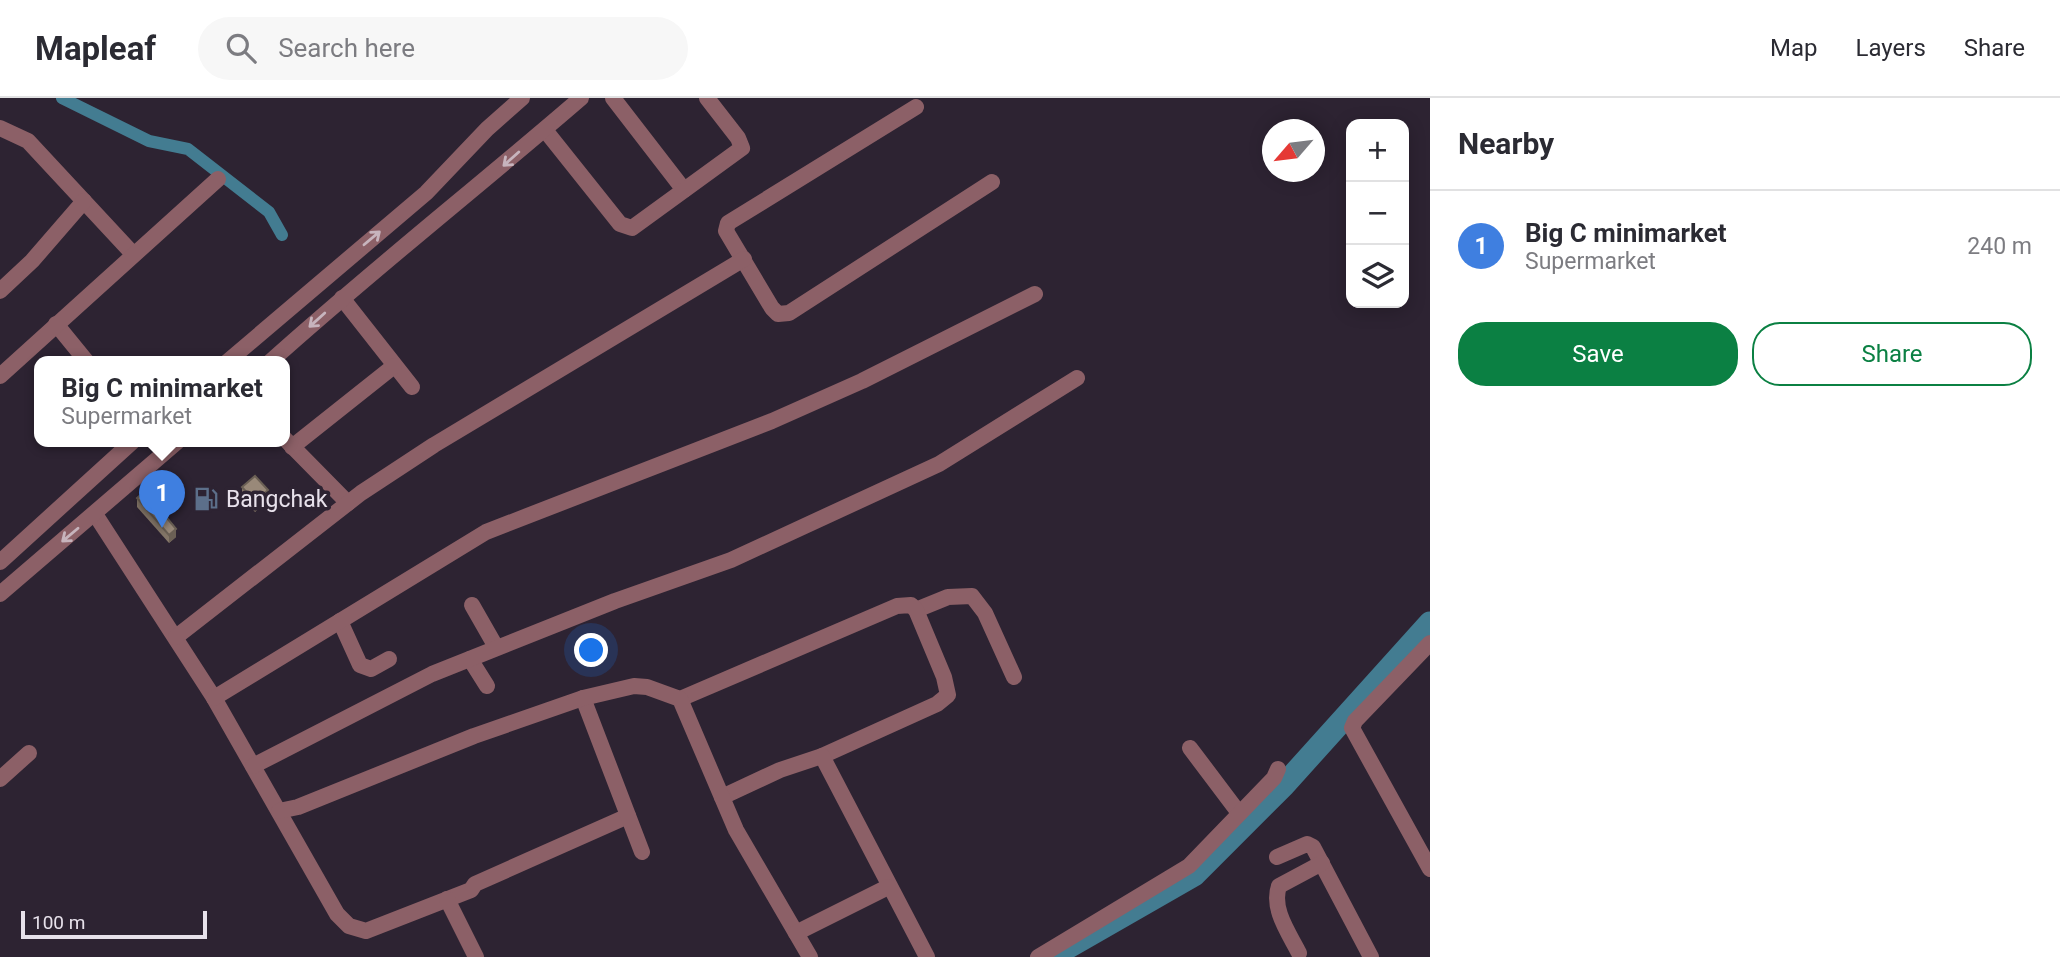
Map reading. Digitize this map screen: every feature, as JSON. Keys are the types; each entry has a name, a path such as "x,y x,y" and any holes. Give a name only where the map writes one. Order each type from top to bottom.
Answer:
{"street":[{"path":"234,356 426,193 487,129 522,98"},
{"path":"277,356 342,298 457,206 581,98"},
{"path":"613,98 684,190"},
{"path":"545,130 624,228 636,225 742,148 738,138 707,98"},
{"path":"916,107 732,220 726,230 778,314 789,313 992,182"},
{"path":"0,128 28,141 133,254"},
{"path":"0,376 218,179"},
{"path":"0,291 32,261 84,201"},
{"path":"176,636 348,503 434,445 744,259"},
{"path":"214,698 486,531 772,421 862,381 1035,294"},
{"path":"342,298 412,387"},
{"path":"56,324 82,356"},
{"path":"290,442 394,366"},
{"path":"253,766 432,674 496,647 756,549 939,464 1077,379"},
{"path":"290,445 348,503"},
{"path":"0,562 126,447"},
{"path":"0,594 171,447"},
{"path":"95,514 176,636 337,914 349,926 366,931 447,899 628,816"},
{"path":"916,610 948,597 972,596 985,613 1014,677"},
{"path":"279,811 298,807 474,736 583,698 634,686 646,687 680,699 897,606 905,604 916,610 944,677 948,695 937,704 722,797"},
{"path":"472,605 496,647"},
{"path":"340,621 360,665 371,669 389,659"},
{"path":"1430,643 1355,721 1352,728 1430,869"},
{"path":"470,659 486,687"},
{"path":"583,698 642,852"},
{"path":"680,699 736,830 810,957"},
{"path":"1190,748 1239,813"},
{"path":"0,779 29,752"},
{"path":"822,755 888,887 927,957"},
{"path":"1038,957 1189,866 1274,778 1279,769"},
{"path":"1278,858 1307,844 1313,847 1371,957"},
{"path":"1299,953 1279,912 1276,895 1279,887 1322,863"},
{"path":"796,933 888,887"},
{"path":"447,899 476,957"}],"building":[{"path":"255,476 268,490 255,502 242,487"},
{"path":"145,491 176,529 169,535 137,498"}],"waterway":[{"path":"62,98 149,141 188,149 269,212 282,235"},
{"path":"1051,957 1194,875 1284,785 1430,623"}],"place":[{"name":"Bangchak","path":"206,499"},
{"name":"Big C minimarket","path":"162,528"}]}
